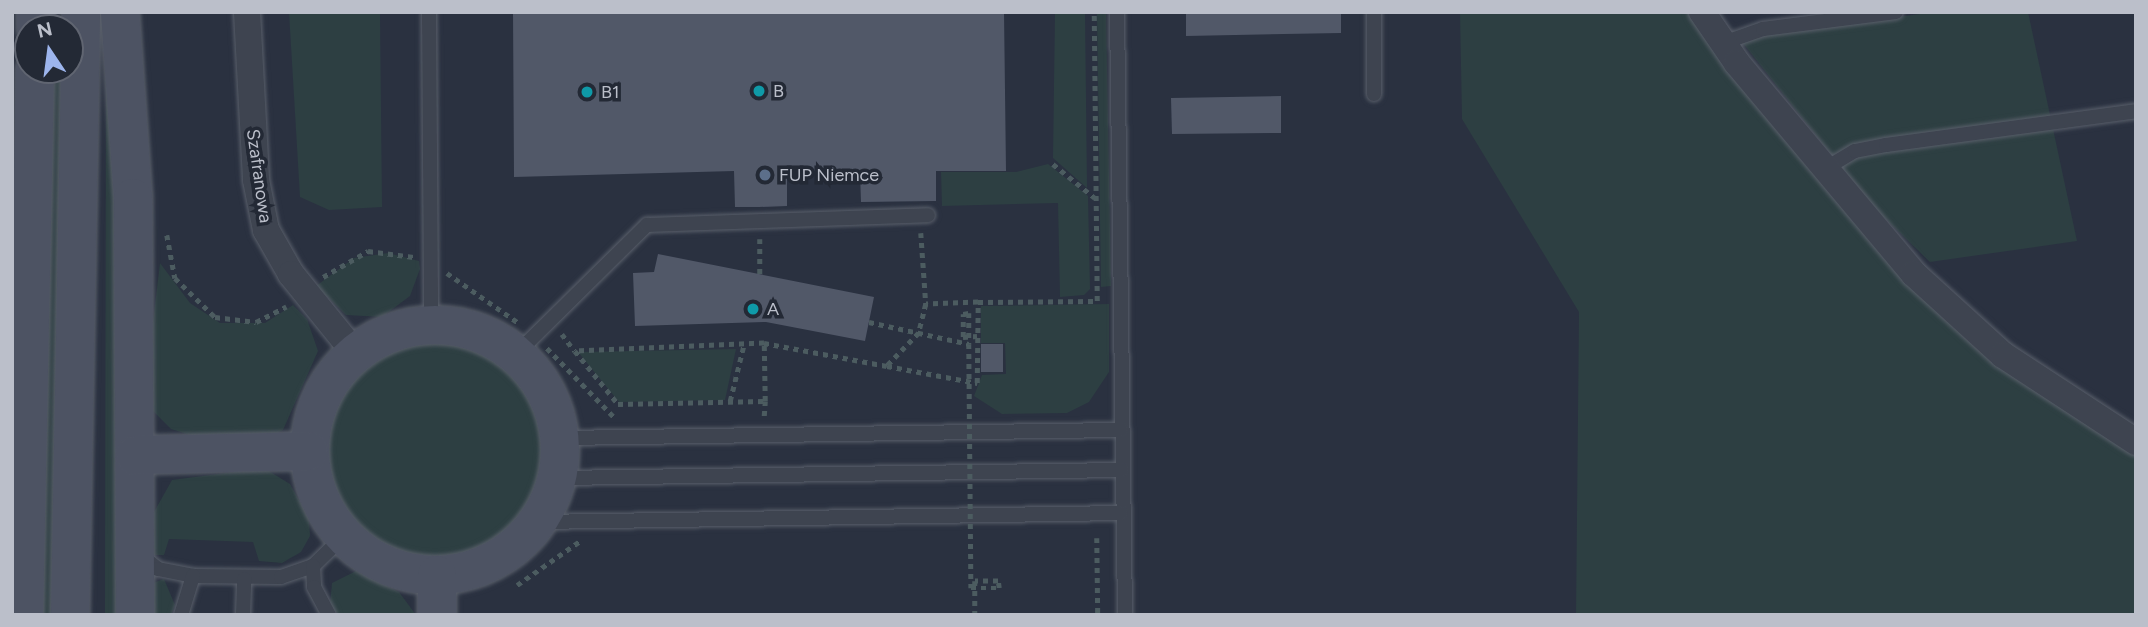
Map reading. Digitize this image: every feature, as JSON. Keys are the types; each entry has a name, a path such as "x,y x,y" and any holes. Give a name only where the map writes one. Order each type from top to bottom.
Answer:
{"main road":[{"path":"70,615 81,12"},
{"path":"120,12 133,198 135,615"},
{"path":"23,615 35,84"},
{"path":"431,324 476,331 516,354 542,383 560,438 557,478 537,522 494,561 437,575 389,566 344,536 316,490 309,451 318,404 355,353 393,331 431,324"},
{"path":"135,456 309,451"},
{"path":"12,530 23,615"},
{"path":"437,575 437,615"}],"street":[{"name":"Szafranowa","path":"247,12 256,180 266,230 291,274 355,353"},
{"path":"1702,12 1723,43 1914,274 1964,322 2136,442"}],"lane":[{"path":"429,12 431,324"},
{"path":"1117,12 1121,513 1125,615"},
{"path":"1374,12 1374,94"},
{"path":"1723,43 1763,29 1896,12"},
{"path":"1828,167 1856,151 1886,145 2136,111"},
{"path":"516,354 647,225 928,215"},
{"path":"560,438 1121,430"},
{"path":"557,478 1122,470"},
{"path":"537,522 1121,513"},
{"path":"135,551 158,569 193,576 244,579 281,577 313,566 344,536"},
{"path":"313,566 314,587 329,615"},
{"path":"181,615 193,576"},
{"path":"243,615 244,579"}],"path":[{"path":"926,304 1097,301 1094,12"},
{"path":"1053,164 1096,199"},
{"path":"887,366 919,332 926,304 924,235 916,229"},
{"path":"760,274 760,232 773,232"},
{"path":"575,351 764,343 977,383 978,302"},
{"path":"975,615 975,581 998,581 999,588 971,588 969,344 969,313 962,314 962,337 977,336"},
{"path":"869,321 969,344"},
{"path":"628,418 614,418 547,350 556,327 618,404 765,401"},
{"path":"751,416 765,416 764,343"},
{"path":"730,401 744,344"},
{"path":"517,585 587,536"},
{"path":"1097,538 1097,615"}],"shaded area":[{"path":"289,12 380,12 382,207 329,210 300,197"},
{"path":"1055,12 1085,12 1087,188 1053,158"},
{"path":"1097,12 1106,12 1111,286 1101,287"},
{"path":"1460,12 1702,12 1914,274 2136,442 2136,615 1576,615 1579,312 1462,119"},
{"path":"1935,12 2028,12 2077,241 1930,262 1870,204 1739,38"},
{"path":"106,50 115,151 120,615 105,615"},
{"path":"52,84 63,84 56,615 43,615"},
{"path":"1048,164 1088,196 1090,289 1084,295 1060,297 1058,203 942,206 941,172 1016,172"},
{"path":"388,253 419,261 420,269 410,296 382,317 346,315 316,286 354,258"},
{"path":"160,263 190,303 220,323 265,323 293,305 307,319 318,351 283,430 271,437 196,437 171,429 153,411 151,339"},
{"path":"1109,304 1109,372 1089,402 1067,413 1002,414 974,396 982,375 1006,374 1005,343 981,343 981,306"},
{"path":"434,343 455,345 475,352 493,361 509,375 523,391 532,409 539,429 539,471 532,491 523,509 509,525 493,539 475,548 455,555 434,557 413,555 393,548 375,539 359,525 345,509 336,491 329,471 327,450 329,429 336,409 345,391 359,375 375,361 393,352 413,345"},
{"path":"736,349 725,400 619,402 578,352"},
{"path":"264,468 290,484 309,518 310,536 301,552 282,563 259,561 253,542 169,539 164,555 153,555 149,521 172,480"},
{"path":"356,571 399,592 416,615 339,615 330,605 332,583"},
{"path":"164,579 175,605 171,615 149,615 153,583"}],"building":[{"path":"513,12 1004,12 1006,171 936,171 936,201 861,202 860,173 787,170 787,206 759,207 735,207 734,171 514,177"},
{"path":"1186,12 1341,12 1341,33 1186,36"},
{"path":"1281,96 1281,133 1172,134 1171,98"},
{"name":"A","path":"658,254 874,297 865,341 766,322 635,326 633,273 654,272"},
{"path":"981,344 1003,344 1003,372 981,372"}],"place":[{"name":"B","path":"759,91"},
{"name":"B1","path":"587,92"},
{"name":"FUP Niemce","path":"765,175"},
{"name":"A","path":"753,309"}]}
